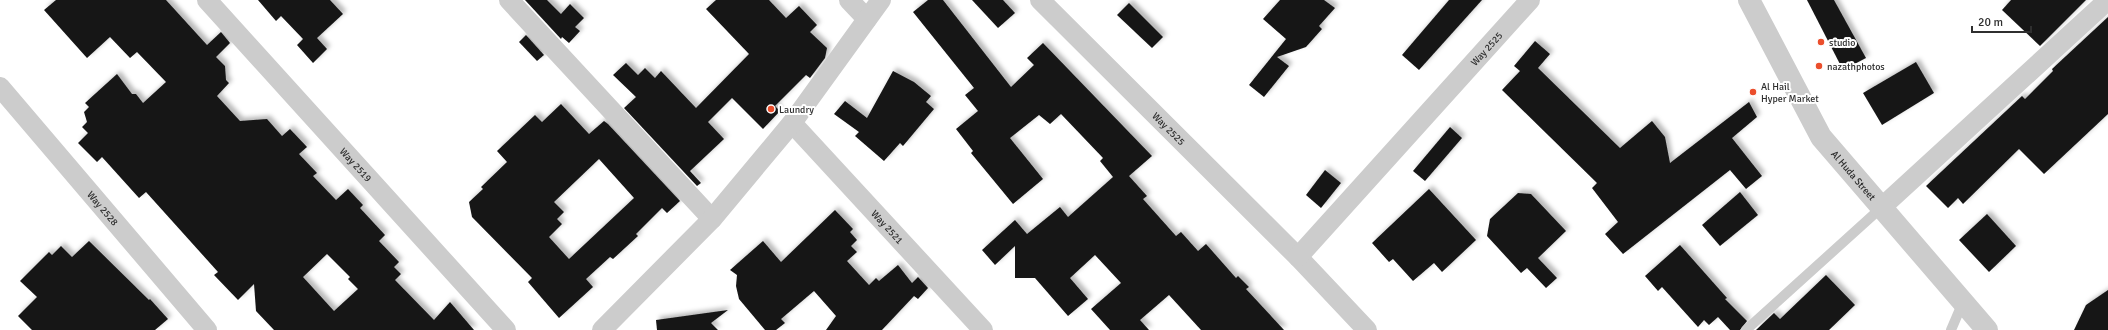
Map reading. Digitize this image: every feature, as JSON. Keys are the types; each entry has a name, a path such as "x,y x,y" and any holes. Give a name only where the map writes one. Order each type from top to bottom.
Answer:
{"street":[{"name":"Way 2519","path":"207,0 506,330"},
{"path":"509,0 712,219"},
{"path":"849,0 867,19"},
{"path":"602,330 712,219 792,123 882,0"},
{"name":"Way 2525","path":"1040,0 1298,257 1366,330"},
{"name":"Way 2525","path":"1298,257 1530,0"},
{"name":"Al Huda Street","path":"1749,0 1821,137 1987,330"},
{"path":"1882,207 2108,0"},
{"name":"Way 2528","path":"0,86 207,330"},
{"name":"Way 2521","path":"792,123 983,330"}],"lane":[{"path":"1746,330 1882,207"},
{"path":"1951,330 1963,302"}],"building":[{"path":"56,0 166,0 207,45 221,32 230,43 216,57 225,66 226,80 229,83 217,96 240,121 267,119 282,136 290,129 307,147 299,154 317,173 313,176 336,200 348,189 363,205 360,208 385,235 379,241 399,262 394,267 401,274 395,280 434,320 450,302 474,330 274,330 256,311 254,284 238,300 214,275 218,272 146,192 139,198 102,157 97,162 78,143 88,133 82,127 87,122 84,112 89,107 85,103 117,74 132,94 136,94 143,103 166,82 137,52 130,58 110,37 87,58 44,10","holes":["327,254 350,277 348,279 358,289 334,311 303,277"]},
{"path":"258,0 330,0 343,14 317,38 327,49 313,63 297,45 303,39 281,16 276,21"},
{"path":"525,0 547,0 561,14 570,4 584,18 575,27 580,31 569,43 562,37 561,39"},
{"path":"716,0 769,0 786,18 799,6 817,25 810,32 827,48 825,58 810,78 806,75 775,106 780,111 763,129 732,98 708,122 724,139 690,171 701,183 697,186 624,108 636,97 613,75 626,63 638,75 645,68 655,78 661,71 696,108 749,54 706,9"},
{"path":"928,0 943,0 1011,87 1034,65 1027,58 1043,43 1152,156 1129,176 1147,196 1143,199 1176,236 1181,232 1198,251 1206,244 1236,278 1238,276 1249,287 1246,289 1284,330 1201,330 1169,295 1140,320 1149,330 1110,330 1091,309 1121,283 1095,255 1070,278 1088,299 1068,316 1035,278 1015,278 1015,246 995,265 982,250 1015,220 1027,234 1060,207 1068,217 1113,177 1100,161 1103,158 1061,114 1050,124 1039,115 1010,138 1043,179 1013,204 971,153 973,151 956,129 978,111 965,95 974,88 913,12"},
{"path":"972,0 1003,0 1015,13 998,28"},
{"path":"1280,0 1324,0 1335,8 1319,26 1322,29 1306,47 1277,57 1289,66 1264,97 1249,85 1286,39 1263,19"},
{"path":"1449,0 1482,0 1419,70 1402,55"},
{"path":"1807,0 1834,0 1866,58 1843,70"},
{"path":"2011,0 2086,0 2040,46 2002,10"},
{"path":"1129,3 1163,37 1152,48 1117,15"},
{"path":"2108,17 2108,114 2044,174 2019,149 1963,204 1958,198 1948,208 1926,186 2022,96 2025,99 2053,71 2052,69"},
{"path":"526,35 544,55 537,61 519,42"},
{"path":"1535,41 1550,54 1538,68 1620,148 1652,121 1665,137 1670,163 1749,102 1757,117 1732,138 1762,176 1746,189 1730,170 1623,254 1605,234 1618,222 1592,188 1597,183 1502,90 1520,71 1514,66"},
{"path":"1916,62 1934,93 1882,125 1863,93"},
{"path":"893,71 914,82 931,96 926,102 934,109 903,146 900,143 884,161 855,136 859,132 834,114 845,101 867,118"},
{"path":"561,104 589,134 604,121 680,201 667,213 662,208 636,234 638,236 613,259 610,257 586,279 593,287 559,318 528,282 532,278 472,217 469,202 483,189 481,187 507,162 497,151 535,115 542,122","holes":["599,159 634,198 569,259 549,237 562,224 557,219 564,212 554,202"]},
{"path":"1450,127 1462,138 1425,181 1413,171"},
{"path":"1325,170 1341,183 1321,208 1306,195"},
{"path":"1429,189 1476,240 1442,272 1434,263 1413,281 1393,259 1389,262 1372,243"},
{"path":"1740,192 1758,215 1720,246 1702,225"},
{"path":"1518,193 1531,194 1566,231 1538,258 1557,278 1546,288 1527,268 1521,273 1487,236 1490,219"},
{"path":"835,210 853,229 850,232 857,240 851,246 857,252 847,261 869,285 876,278 879,281 898,265 912,283 918,277 928,288 918,299 914,296 882,330 826,330 836,316 814,291 781,319 785,323 776,330 765,330 739,299 736,286 737,275 730,270 763,241 781,262"},
{"path":"1987,214 2016,246 1989,272 1959,240"},
{"path":"89,241 149,300 150,299 168,319 155,330 32,330 18,316 37,297 20,281 49,252 52,255 61,246 72,257"},
{"path":"1680,245 1727,298 1725,299 1747,321 1740,330 1730,330 1718,317 1709,325 1704,320 1698,327 1662,287 1658,291 1645,276"},
{"path":"1826,275 1855,305 1829,330 1756,330 1774,313 1780,319"},
{"path":"2108,290 2108,330 2074,330 2086,305"},
{"path":"728,310 711,323 718,330 657,330 656,320"}],"place":[{"name":"studio","path":"1821,42"},
{"name":"nazathphotos","path":"1819,66"},
{"name":"Al Hail Hyper Market","path":"1753,92"},
{"name":"Laundry","path":"771,109"}]}
